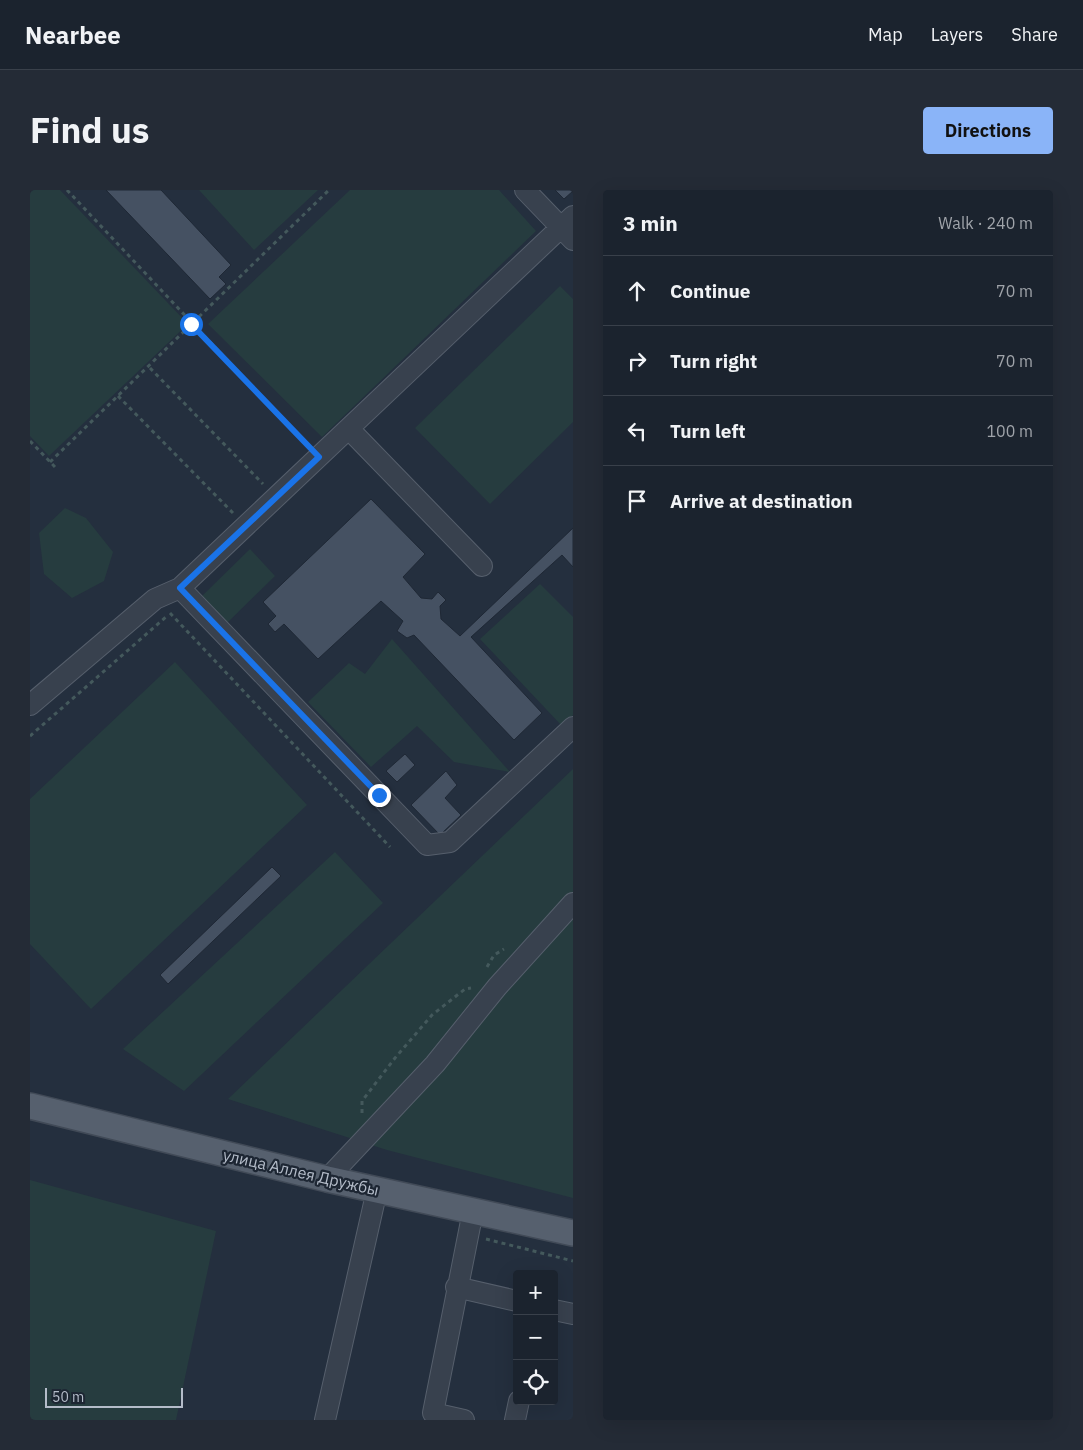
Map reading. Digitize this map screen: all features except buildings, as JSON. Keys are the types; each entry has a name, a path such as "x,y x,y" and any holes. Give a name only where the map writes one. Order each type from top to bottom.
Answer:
{"main road":[{"name":"улица Аллея Дружбы","path":"30,1106 377,1190 573,1233"}],"lane":[{"path":"30,705 155,599 185,592 246,526 349,428 569,228 525,190"},
{"path":"349,428 482,566"},
{"path":"185,592 427,845 450,842 573,727"},
{"path":"327,1178 435,1064 497,987 573,903"},
{"path":"325,1420 377,1190"},
{"path":"464,1420 432,1413 456,1286 473,1211"},
{"path":"456,1286 513,1300"},
{"path":"558,1311 573,1314"},
{"path":"515,1420 517,1405"}],"path":[{"path":"67,190 191,324 319,457"},
{"path":"50,462 330,190"},
{"path":"150,368 276,498"},
{"path":"118,396 246,526"},
{"path":"30,441 56,468"},
{"path":"30,736 170,613 185,592"},
{"path":"170,613 390,847"},
{"path":"364,1139 362,1101 395,1058 432,1015 466,988 497,987"}],"green space":[{"path":"30,190 60,190 188,324 49,456 30,436"},
{"path":"199,190 318,190 254,250"},
{"path":"350,190 499,190 536,231 322,437 208,324"},
{"path":"560,286 573,299 573,422 490,504 415,428"},
{"path":"65,508 86,518 113,552 104,581 72,598 44,574 39,533"},
{"path":"250,549 275,576 227,623 202,596"},
{"path":"540,584 573,617 573,715 562,726 480,639"},
{"path":"392,639 510,772 454,762 417,726 371,767 308,702 349,663 365,674"},
{"path":"175,662 307,805 91,1009 30,944 30,799"},
{"path":"573,769 573,1198 387,1150 228,1099"},
{"path":"335,852 383,903 184,1091 123,1049"},
{"path":"30,1180 216,1231 176,1420 30,1420"}],"route":[{"path":"191,324 319,457 180,588 379,795"}]}
